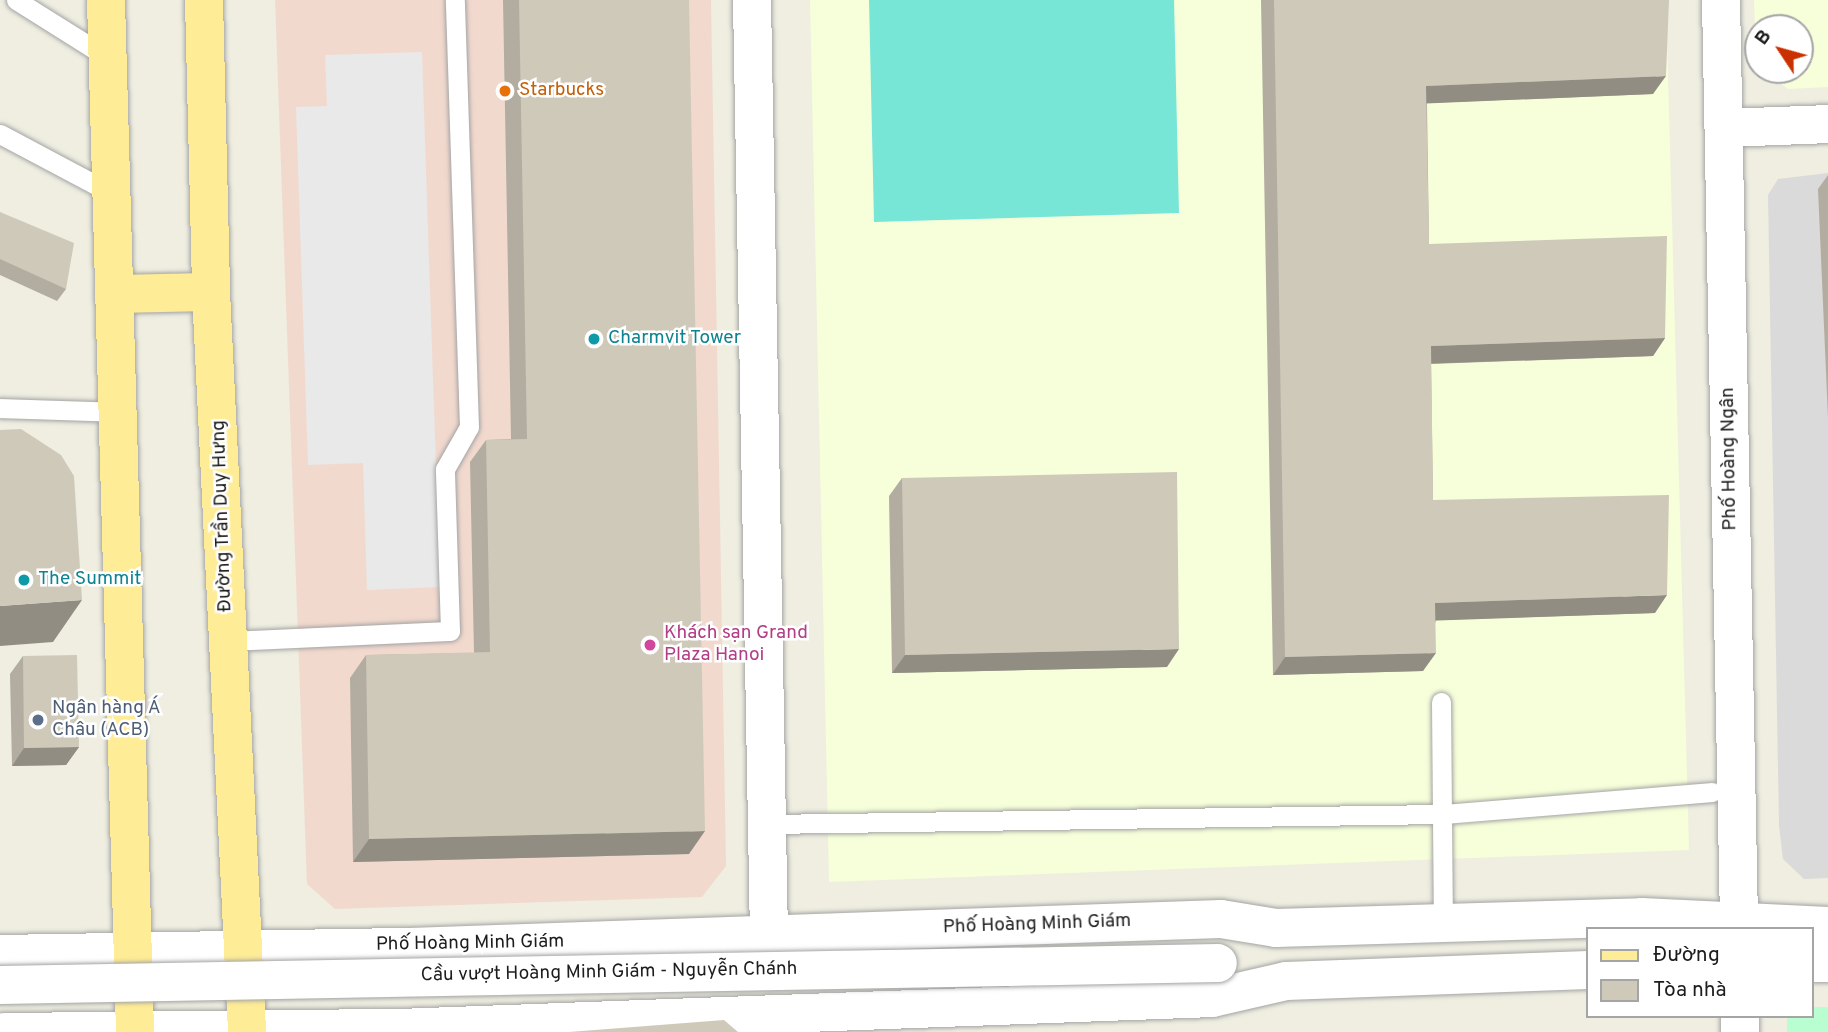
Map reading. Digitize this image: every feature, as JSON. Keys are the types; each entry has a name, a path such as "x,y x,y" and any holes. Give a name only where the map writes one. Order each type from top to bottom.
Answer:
{"main road":[{"path":"106,0 120,412 135,1031"},
{"name":"Đường Trần Duy Hưng","path":"204,0 211,292 247,1029"},
{"path":"114,294 211,292"}],"street":[{"path":"752,0 769,935"},
{"name":"Phố Hoàng Ngân","path":"1721,0 1726,128 1739,918"},
{"path":"1726,128 1828,124"},
{"name":"Phố Hoàng Minh Giám","path":"0,954 133,948 410,947 1221,919 1276,928 1443,919 1739,918 1791,927"},
{"path":"1218,963 1276,928"},
{"name":"Phố Hoàng Minh Giám","path":"1814,959 1826,933"},
{"path":"399,1028 374,1017 362,1002 362,980 379,962 410,947"},
{"name":"Cầu vượt Hoàng Minh Giám - Nguyễn Chánh","path":"0,985 1218,963 1286,981"},
{"path":"5,1032 962,1020 1212,998 1286,981 1587,970"}],"lane":[{"path":"16,0 107,57"},
{"path":"228,641 450,631 445,469 469,427 455,0"},
{"path":"0,134 111,193"},
{"path":"0,408 120,412"},
{"path":"1441,702 1443,919"},
{"path":"767,824 1444,814 1713,792"}],"shaded area":[{"path":"275,0 711,0 726,866 702,897 335,909 307,884"},
{"path":"810,0 1666,0 1689,850 829,882"},
{"path":"869,0 1174,0 1179,213 874,222"},
{"path":"1754,0 1828,0 1828,87 1788,89 1781,84 1814,84 1814,14 1754,14"},
{"path":"422,52 440,587 367,590 363,463 308,465 296,107 327,106 325,55"},
{"path":"1828,173 1828,878 1804,879 1783,859 1779,826 1768,195 1778,179"}],"green space":[{"path":"1814,1007 1828,1007 1828,1032 1787,1032 1787,1018 1814,1018"}],"building":[{"name":"Charmvit Tower","path":"519,0 689,0 705,831 369,839 366,655 490,652 486,440 527,439"},
{"path":"1274,0 1669,0 1666,76 1426,86 1429,244 1667,236 1665,338 1431,346 1433,500 1669,495 1667,595 1435,603 1436,653 1285,657"},
{"path":"0,212 74,243 66,289 0,259"},
{"path":"21,429 61,455 74,476 82,600 0,606 0,430"},
{"path":"1177,472 1179,649 905,655 902,478"},
{"name":"Ngân hàng Á Châu (ACB)","path":"77,655 79,747 24,748 23,656"},
{"path":"724,1020 738,1032 569,1032"}],"place":[{"name":"Starbucks","path":"505,91"},
{"name":"Charmvit Tower","path":"594,339"},
{"name":"The Summit","path":"24,580"},
{"name":"Khách sạn Grand Plaza Hanoi","path":"650,645"},
{"name":"Ngân hàng Á Châu (ACB)","path":"38,720"}]}
